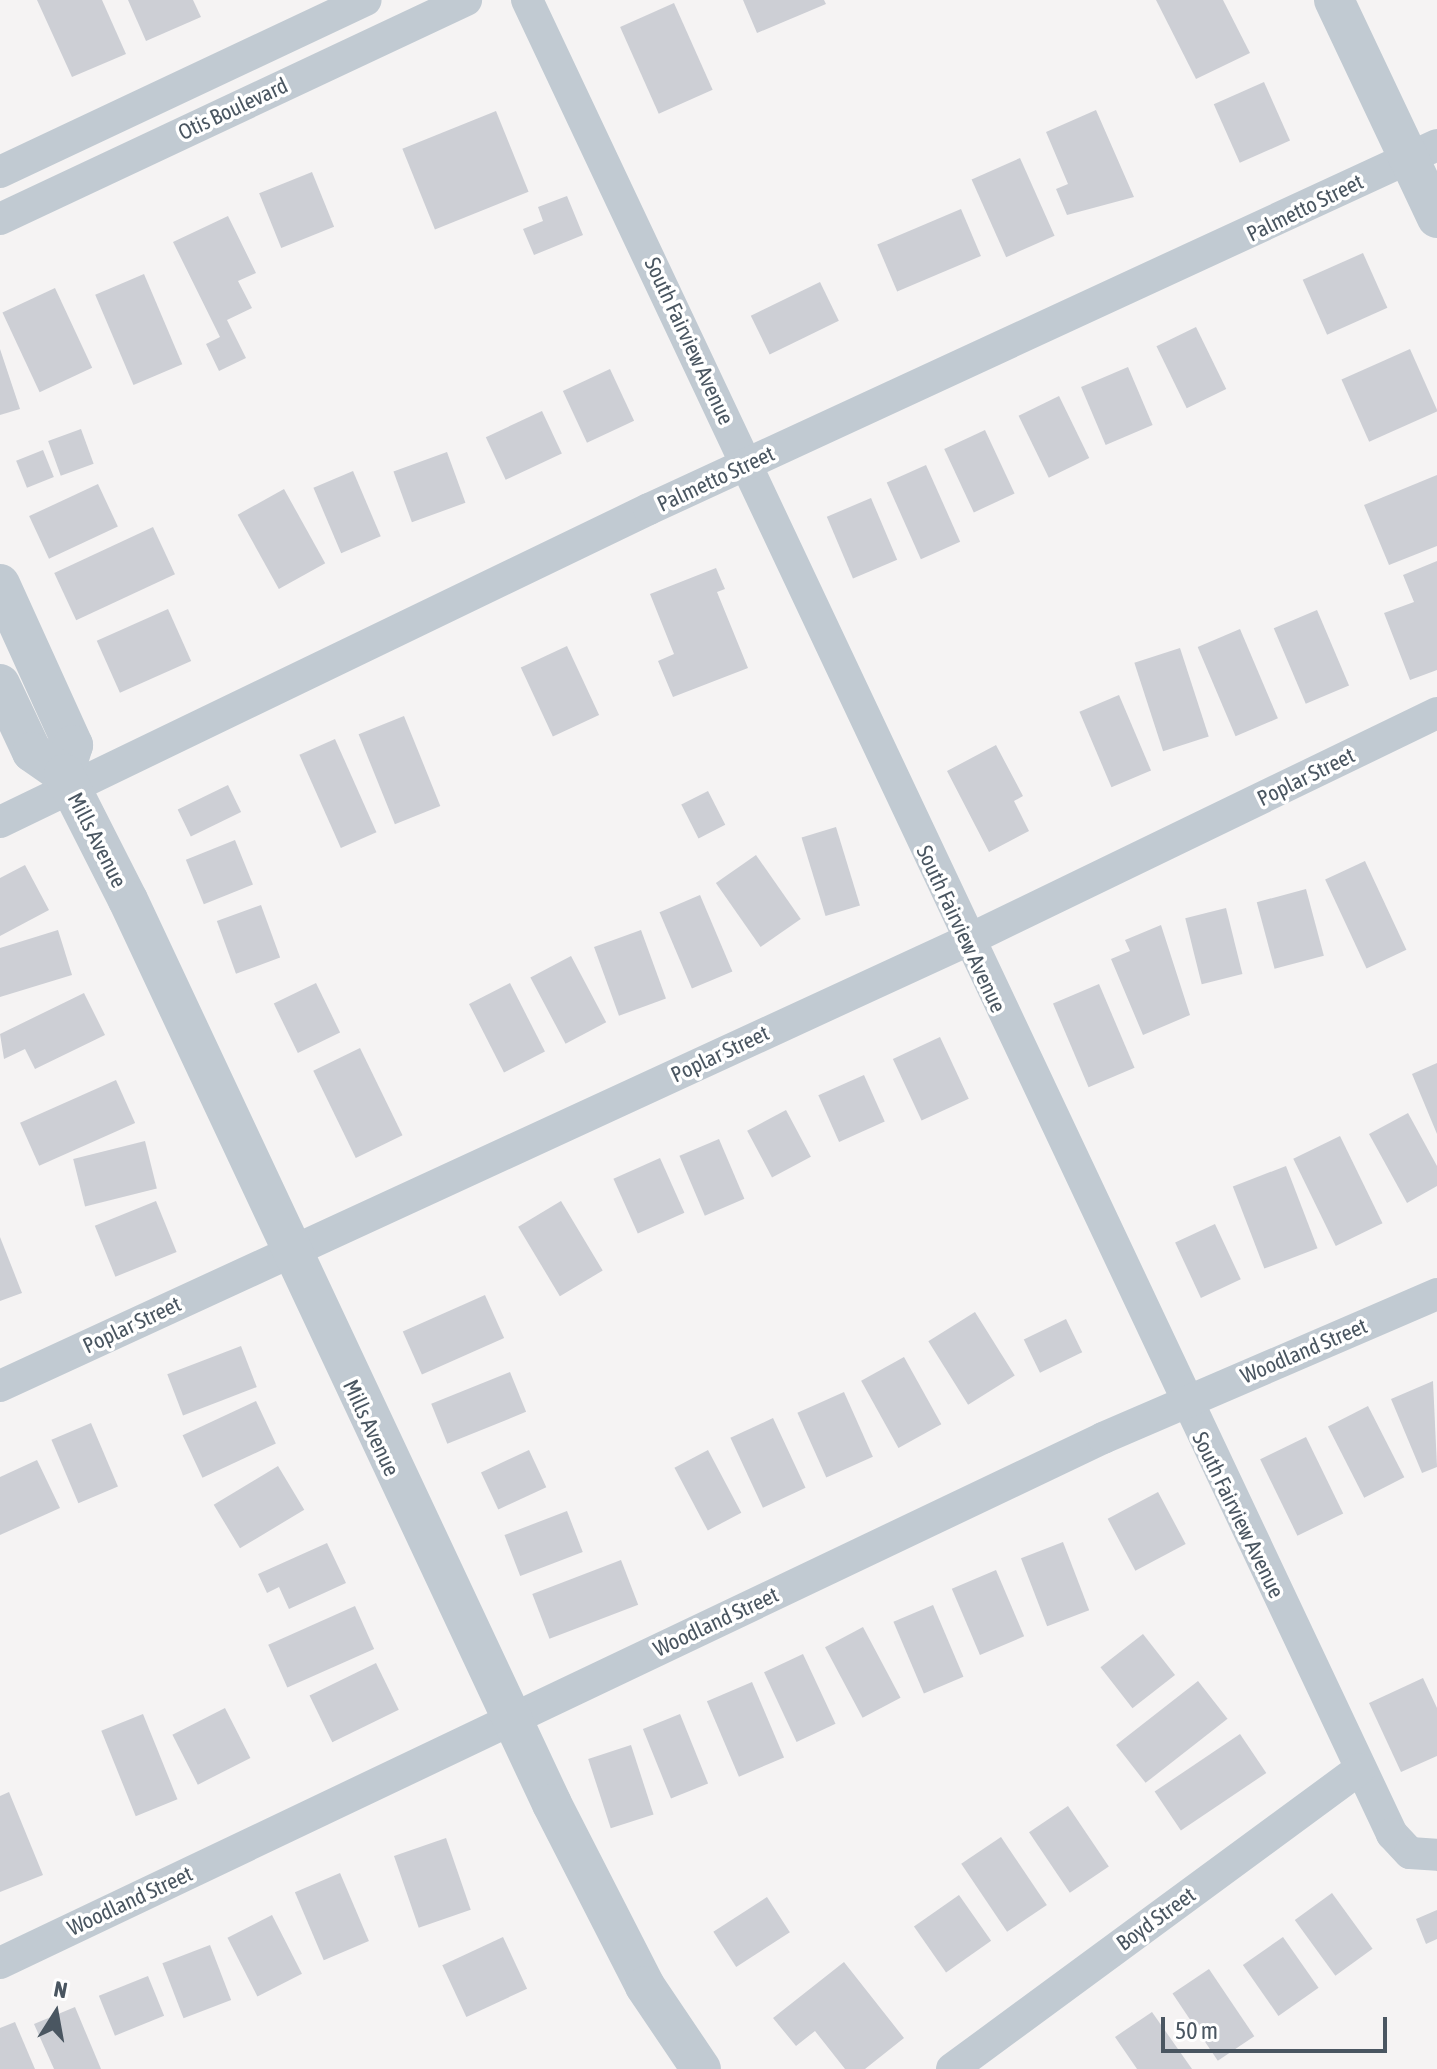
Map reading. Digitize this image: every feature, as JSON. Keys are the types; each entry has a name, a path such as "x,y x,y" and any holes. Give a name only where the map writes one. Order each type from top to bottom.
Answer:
{"street":[{"name":"Otis Boulevard","path":"0,172 366,0"},
{"name":"Otis Boulevard","path":"0,219 466,0"},
{"name":"South Fairview Avenue","path":"527,0 966,941 1360,1769 1422,1853"},
{"path":"1334,0 1423,152 1437,218"},
{"name":"Palmetto Street","path":"0,822 67,781 1423,152"},
{"name":"Mills Avenue","path":"0,584 73,745 67,781"},
{"name":"Mills Avenue","path":"0,684 32,752 67,781 511,1719 618,1937 701,2069"},
{"name":"Poplar Street","path":"0,1386 966,941 1437,713"},
{"name":"Woodland Street","path":"0,1963 1184,1403 1437,1294"},
{"name":"Boyd Street","path":"952,2069 1360,1769"}],"building":[{"path":"37,0 102,0 126,54 72,77"},
{"path":"128,0 193,0 201,17 146,41"},
{"path":"743,0 824,0 826,4 757,33"},
{"path":"1156,0 1223,0 1250,53 1196,79"},
{"path":"674,3 713,90 659,114 620,27"},
{"path":"1264,82 1290,140 1240,163 1214,104"},
{"path":"1096,110 1134,197 1067,215 1056,189 1068,184 1046,132"},
{"path":"496,111 529,192 435,230 402,149"},
{"path":"1020,158 1055,236 1006,257 972,180"},
{"path":"312,172 334,227 281,248 259,193"},
{"path":"567,196 583,235 534,255 523,229 543,221 538,207"},
{"path":"961,209 981,256 897,292 877,245"},
{"path":"228,216 256,273 238,281 252,308 227,320 246,358 219,371 206,344 220,337 173,242"},
{"path":"1363,253 1387,308 1327,335 1303,280"},
{"path":"144,274 182,364 134,385 95,295"},
{"path":"820,282 839,321 770,354 751,316"},
{"path":"55,288 92,368 40,392 2,313"},
{"path":"1196,327 1226,389 1187,408 1156,346"},
{"path":"0,349 20,409 0,415"},
{"path":"1410,349 1437,411 1369,442 1341,380"},
{"path":"1128,367 1153,425 1106,445 1081,387"},
{"path":"610,369 634,421 587,443 563,391"},
{"path":"1059,396 1089,458 1049,478 1019,416"},
{"path":"542,411 562,454 506,480 486,437"},
{"path":"81,429 94,464 61,476 48,441"},
{"path":"985,430 1015,493 974,512 944,449"},
{"path":"43,450 54,477 27,488 16,461"},
{"path":"447,452 465,503 412,522 393,471"},
{"path":"926,465 960,542 921,559 887,482"},
{"path":"353,471 381,536 341,553 313,488"},
{"path":"1437,475 1437,546 1389,565 1364,505"},
{"path":"98,484 118,527 49,559 29,516"},
{"path":"284,489 325,563 279,589 238,515"},
{"path":"871,498 897,560 853,578 827,517"},
{"path":"153,527 175,574 76,620 54,573"},
{"path":"1437,561 1437,670 1410,680 1384,613 1414,602 1403,575"},
{"path":"716,568 725,589 717,592 748,668 673,697 658,661 674,654 650,594"},
{"path":"168,609 191,661 120,693 97,641"},
{"path":"1317,610 1349,685 1306,704 1274,628"},
{"path":"1240,629 1278,718 1236,736 1198,647"},
{"path":"567,646 599,715 553,736 521,668"},
{"path":"1180,648 1209,736 1163,751 1134,663"},
{"path":"1119,695 1151,770 1111,787 1079,712"},
{"path":"404,716 440,806 395,824 359,734"},
{"path":"335,739 376,832 341,848 299,755"},
{"path":"996,745 1023,796 1014,801 1029,831 989,852 947,771"},
{"path":"228,785 241,812 191,837 178,810"},
{"path":"708,791 725,825 699,838 681,805"},
{"path":"836,827 860,905 826,916 802,838"},
{"path":"235,840 253,885 204,904 186,860"},
{"path":"756,855 801,919 761,947 716,883"},
{"path":"1365,861 1406,950 1367,968 1325,880"},
{"path":"25,865 49,910 0,936 0,878"},
{"path":"1306,889 1324,956 1275,969 1257,902"},
{"path":"700,895 732,971 692,989 659,912"},
{"path":"261,905 280,958 236,974 217,921"},
{"path":"1226,908 1242,974 1202,984 1185,918"},
{"path":"1161,925 1190,1015 1143,1035 1111,959 1130,951 1125,940"},
{"path":"58,930 72,975 0,997 0,948"},
{"path":"641,930 666,999 619,1016 594,947"},
{"path":"571,956 606,1022 566,1044 530,978"},
{"path":"316,983 340,1032 298,1053 274,1004"},
{"path":"510,983 545,1052 504,1072 469,1004"},
{"path":"1099,984 1135,1068 1089,1087 1053,1004"},
{"path":"84,993 105,1035 35,1069 25,1049 4,1059 0,1034"},
{"path":"940,1037 969,1099 922,1121 893,1059"},
{"path":"360,1048 403,1135 356,1158 313,1071"},
{"path":"1437,1063 1437,1134 1412,1074"},
{"path":"864,1075 885,1122 839,1142 818,1095"},
{"path":"116,1080 135,1123 39,1166 20,1123"},
{"path":"786,1110 811,1157 772,1177 747,1131"},
{"path":"1408,1113 1437,1166 1437,1186 1407,1203 1369,1134"},
{"path":"1340,1136 1383,1223 1336,1246 1293,1159"},
{"path":"719,1139 744,1199 705,1216 679,1156"},
{"path":"145,1141 157,1189 85,1206 73,1159"},
{"path":"660,1158 684,1213 638,1234 613,1179"},
{"path":"1286,1166 1318,1248 1264,1269 1233,1186"},
{"path":"156,1201 177,1252 115,1277 95,1226"},
{"path":"561,1201 603,1270 560,1296 518,1227"},
{"path":"1215,1224 1241,1279 1201,1298 1175,1243"},
{"path":"0,1237 22,1293 0,1301"},
{"path":"485,1295 504,1338 422,1375 403,1332"},
{"path":"975,1312 1015,1376 968,1405 928,1341"},
{"path":"1066,1319 1082,1352 1040,1373 1024,1340"},
{"path":"241,1346 257,1387 183,1415 167,1374"},
{"path":"904,1357 941,1424 898,1448 861,1381"},
{"path":"510,1372 526,1412 447,1444 431,1404"},
{"path":"1433,1381 1437,1467 1422,1473 1391,1399"},
{"path":"844,1392 873,1457 826,1478 797,1413"},
{"path":"256,1401 276,1444 202,1478 183,1435"},
{"path":"1368,1406 1404,1477 1364,1498 1328,1426"},
{"path":"773,1418 806,1488 763,1508 730,1438"},
{"path":"91,1423 118,1487 78,1503 51,1440"},
{"path":"1306,1437 1343,1513 1297,1536 1260,1459"},
{"path":"529,1450 546,1487 498,1510 481,1472"},
{"path":"708,1450 741,1513 708,1531 674,1468"},
{"path":"37,1460 60,1508 0,1535 0,1477"},
{"path":"278,1466 304,1510 240,1548 214,1505"},
{"path":"1158,1492 1186,1544 1135,1571 1108,1519"},
{"path":"567,1511 583,1552 520,1576 504,1535"},
{"path":"1063,1542 1089,1610 1047,1626 1021,1558"},
{"path":"327,1543 346,1583 289,1609 279,1587 267,1593 258,1574"},
{"path":"621,1560 638,1605 550,1639 532,1594"},
{"path":"996,1570 1024,1636 980,1655 952,1589"},
{"path":"933,1605 963,1677 924,1694 893,1622"},
{"path":"355,1606 374,1649 287,1688 268,1645"},
{"path":"863,1627 901,1698 863,1718 825,1647"},
{"path":"1143,1634 1175,1675 1132,1708 1100,1667"},
{"path":"803,1654 836,1724 797,1742 764,1672"},
{"path":"376,1663 399,1710 332,1742 309,1695"},
{"path":"1423,1678 1437,1708 1437,1756 1401,1772 1369,1703"},
{"path":"1198,1681 1228,1719 1146,1783 1116,1745"},
{"path":"752,1682 784,1757 739,1777 707,1701"},
{"path":"225,1708 250,1758 198,1785 172,1735"},
{"path":"143,1714 177,1799 136,1816 101,1731"},
{"path":"680,1714 708,1784 671,1799 643,1729"},
{"path":"1240,1734 1266,1773 1181,1831 1155,1792"},
{"path":"631,1745 654,1814 611,1828 588,1759"},
{"path":"9,1792 43,1875 0,1892 0,1796"},
{"path":"1068,1806 1109,1867 1070,1893 1029,1832"},
{"path":"1001,1837 1047,1905 1007,1932 961,1864"},
{"path":"446,1838 471,1910 419,1928 394,1856"},
{"path":"340,1873 369,1941 324,1960 295,1892"},
{"path":"1332,1893 1373,1949 1335,1976 1295,1920"},
{"path":"959,1895 991,1941 946,1972 914,1927"},
{"path":"767,1897 790,1932 736,1967 713,1932"},
{"path":"1437,1910 1437,1939 1426,1944 1416,1919"},
{"path":"272,1915 302,1974 257,1997 227,1938"},
{"path":"503,1937 527,1989 466,2017 442,1965"},
{"path":"1283,1937 1319,1988 1278,2016 1243,1965"},
{"path":"210,1945 231,2000 184,2018 162,1963"},
{"path":"844,1962 904,2038 865,2069 845,2069 815,2031 796,2046 773,2018"},
{"path":"1209,1969 1254,2036 1218,2061 1173,1994"},
{"path":"148,1976 164,2016 115,2036 99,1996"},
{"path":"75,2007 101,2069 54,2069 34,2024"},
{"path":"1152,2012 1192,2069 1137,2069 1115,2037"},
{"path":"15,2022 35,2069 0,2069 0,2028"}]}
